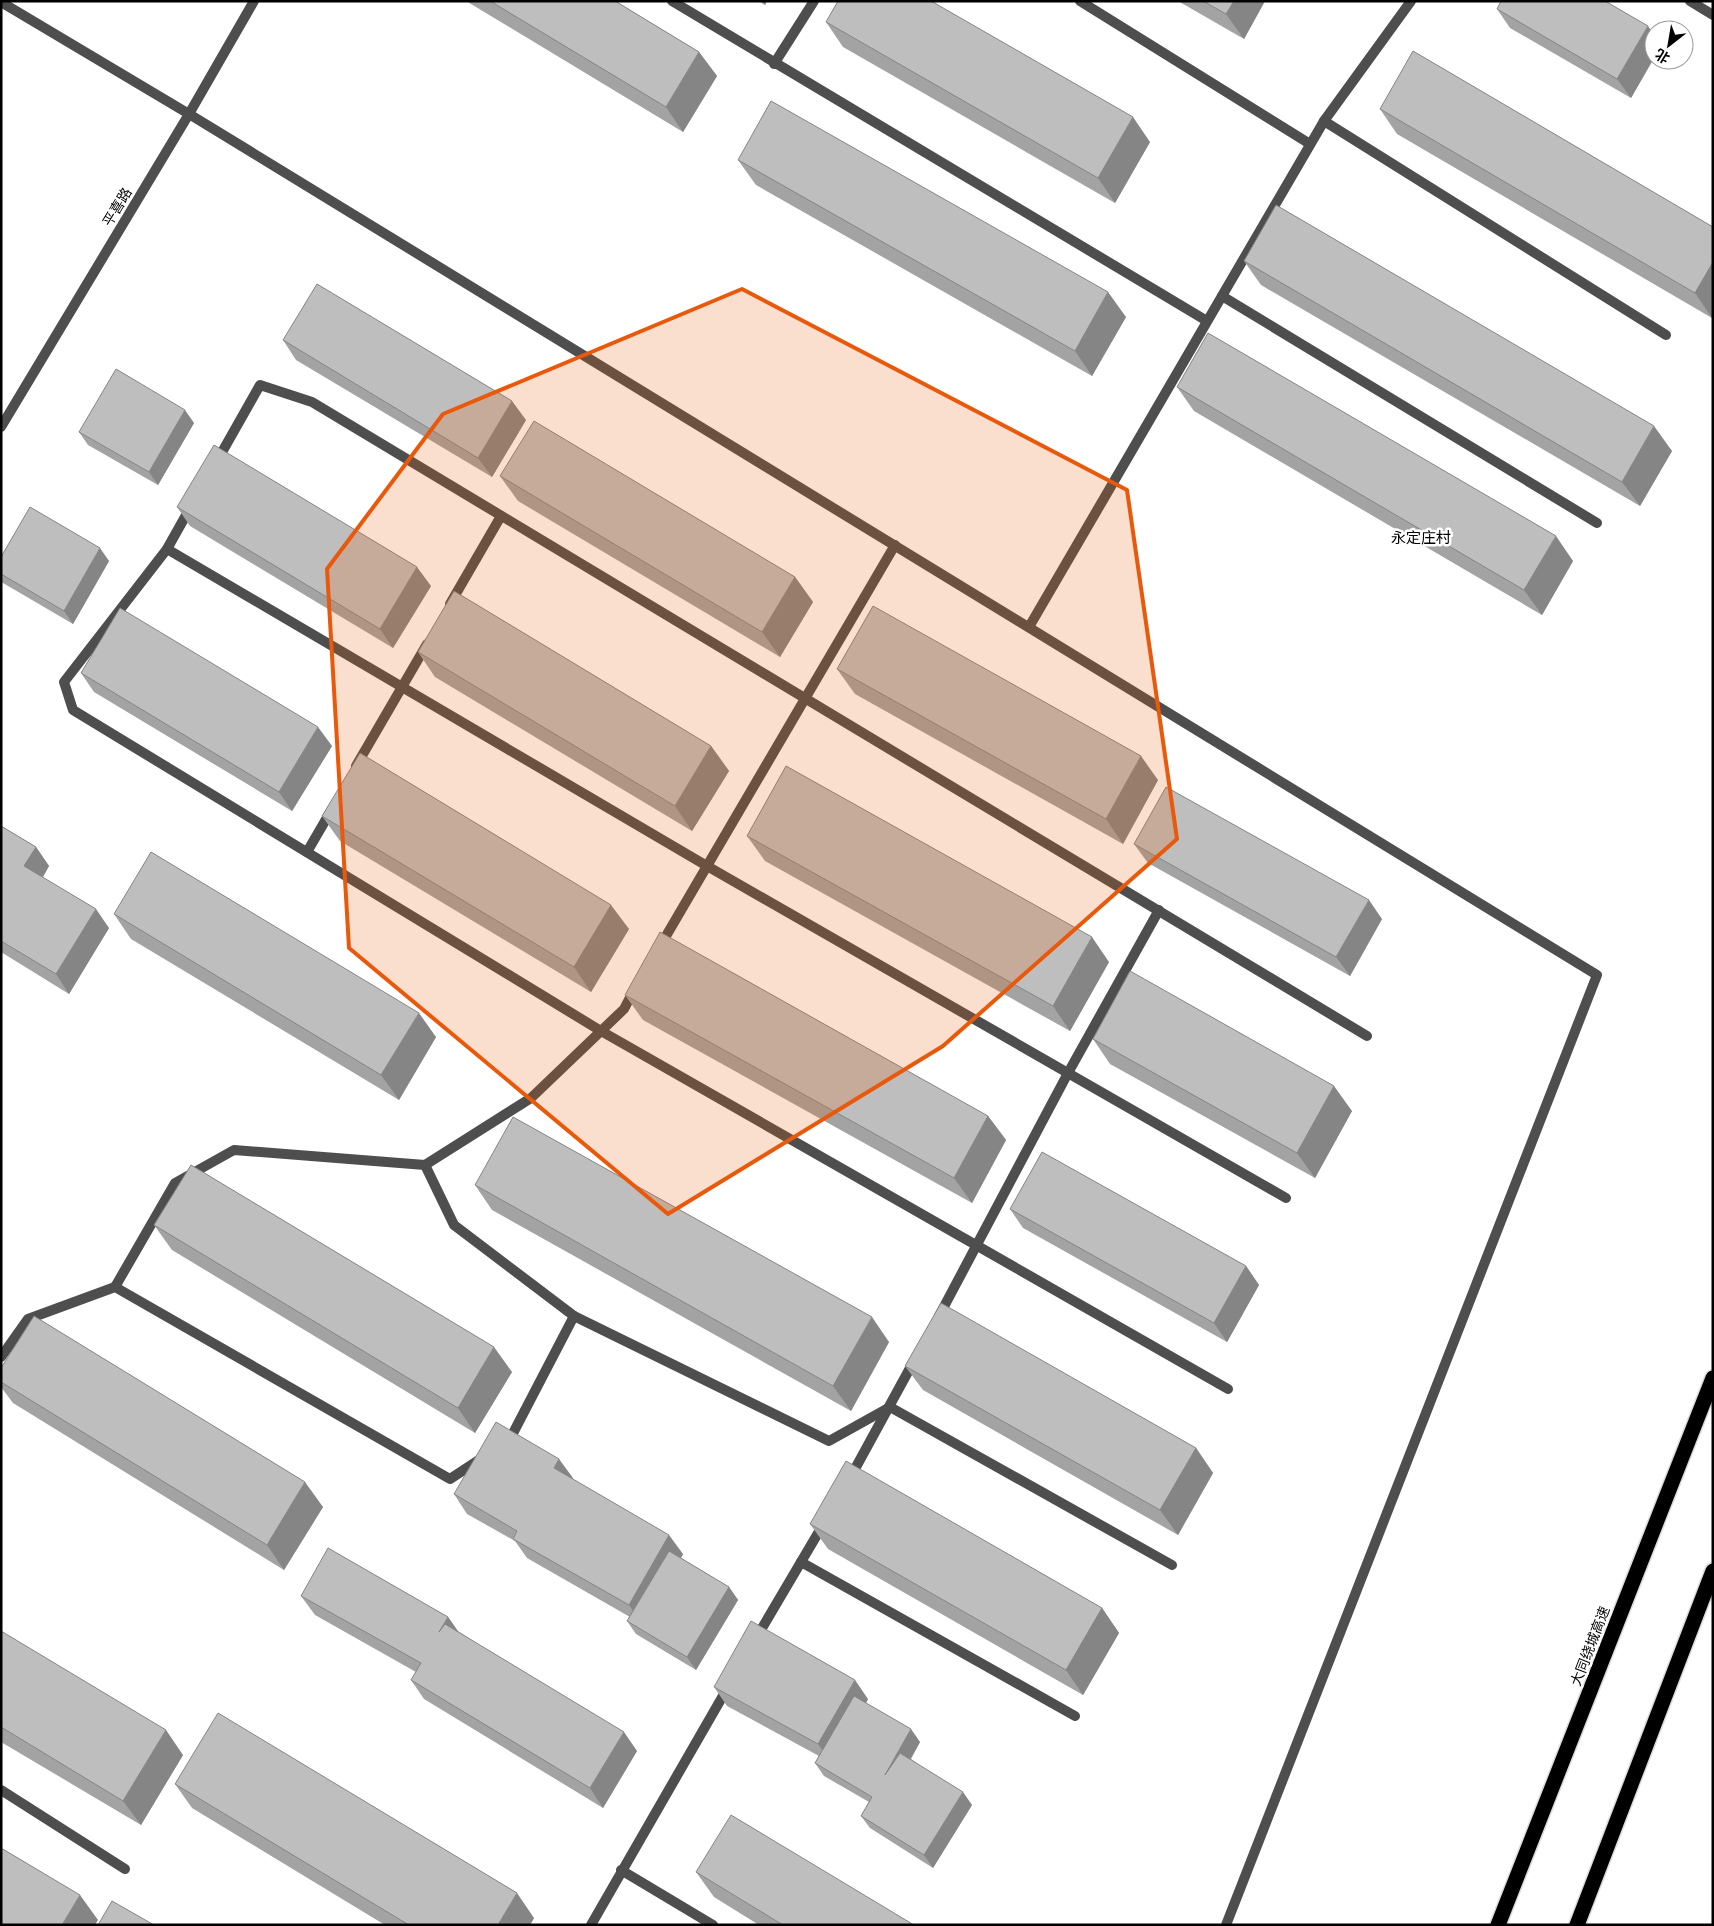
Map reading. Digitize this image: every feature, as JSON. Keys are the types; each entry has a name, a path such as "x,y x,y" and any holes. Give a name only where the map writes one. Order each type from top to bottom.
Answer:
{"highway":[{"name":"大同绕城高速","path":"1498,1925 1713,1378"},
{"path":"1577,1925 1713,1571"}],"street":[{"name":"平喜路","path":"1,426 189,114 254,1"},
{"path":"672,1 774,64 1207,321"},
{"path":"774,64 814,1"},
{"path":"1080,1 1310,144"},
{"path":"1029,627 1324,121 1411,1"},
{"path":"1690,1 1713,15"},
{"path":"1,2 189,114 1597,975 1226,1925"},
{"path":"1324,121 1666,334"},
{"path":"1222,296 1598,523"},
{"path":"211,471 260,385 312,402 804,699 881,742 1366,1036"},
{"path":"196,497 167,549 64,682 73,710 600,1031 1228,1389"},
{"path":"447,610 501,516"},
{"path":"653,958 895,545"},
{"path":"167,549 707,866 1286,1198"},
{"path":"350,777 432,636"},
{"path":"307,852 336,802"},
{"path":"935,1322 1068,1073 1159,910"},
{"path":"1,1358 28,1319 115,1287 175,1182 234,1150 425,1165 531,1098 624,1008 643,975"},
{"path":"425,1165 454,1225 574,1316 829,1441 890,1407"},
{"path":"115,1287 450,1479 509,1441 574,1316"},
{"path":"845,1486 922,1347"},
{"path":"890,1407 1172,1565"},
{"path":"751,1648 830,1512"},
{"path":"801,1562 1075,1716"},
{"path":"591,1925 731,1682"},
{"path":"1,1790 125,1870"},
{"path":"621,1870 712,1925"}],"highlighted area":[{"path":"742,289 1127,490 1177,839 943,1046 668,1214 349,948 327,569 443,414"}],"building":[{"path":"490,1 615,1 699,52 666,107"},
{"path":"838,1 931,1 1133,117 1098,178 826,22"},
{"path":"1203,1 1234,1 1226,14"},
{"path":"1501,1 1605,1 1644,24 1644,33 1617,79 1497,9"},
{"path":"1413,51 1713,227 1713,262 1695,293 1380,109"},
{"path":"771,101 1108,292 1075,351 738,160"},
{"path":"1276,205 1654,426 1622,482 1244,261"},
{"path":"317,284 512,401 478,458 283,340"},
{"path":"1208,333 1556,536 1524,590 1177,387"},
{"path":"116,369 185,410 149,472 79,432"},
{"path":"534,421 795,577 762,632 500,476"},
{"path":"214,445 417,567 380,629 177,507"},
{"path":"30,507 100,548 64,611 1,574 1,557"},
{"path":"454,591 711,746 675,806 418,652"},
{"path":"873,606 1141,756 1106,819 837,669"},
{"path":"120,608 318,727 279,792 81,673"},
{"path":"360,753 611,905 574,967 322,816"},
{"path":"786,766 1092,937 1053,1006 747,836"},
{"path":"1166,787 1369,900 1336,957 1134,844"},
{"path":"1,826 36,847 24,866 96,909 56,974 1,941"},
{"path":"151,852 419,1013 381,1075 114,914"},
{"path":"660,932 988,1116 954,1178 625,995"},
{"path":"1130,971 1334,1086 1297,1153 1093,1039"},
{"path":"513,1117 872,1317 833,1386 475,1185"},
{"path":"1042,1152 1246,1266 1214,1323 1010,1209"},
{"path":"191,1165 494,1347 458,1408 154,1225"},
{"path":"941,1303 1196,1448 1160,1510 905,1366"},
{"path":"34,1316 305,1482 267,1545 1,1382 1,1368"},
{"path":"496,1422 559,1459 554,1468 669,1535 629,1605 513,1539 517,1531 454,1494"},
{"path":"846,1461 1102,1608 1066,1670 810,1524"},
{"path":"328,1548 448,1617 439,1632 445,1624 624,1732 590,1788 411,1680 421,1663 301,1596"},
{"path":"669,1551 729,1587 687,1657 627,1621"},
{"path":"751,1621 855,1680 818,1744 714,1687"},
{"path":"1,1631 166,1730 123,1801 1,1727"},
{"path":"854,1696 911,1729 885,1775 900,1753 963,1792 924,1855 861,1816 872,1797 815,1763"},
{"path":"218,1713 517,1893 498,1925 409,1925 175,1784"},
{"path":"731,1815 914,1925 783,1925 696,1872"},
{"path":"1,1848 80,1895 62,1925 1,1925"},
{"path":"112,1901 154,1925 98,1925"}],"district":[{"name":"永定庄村","path":"1421,538"}]}
